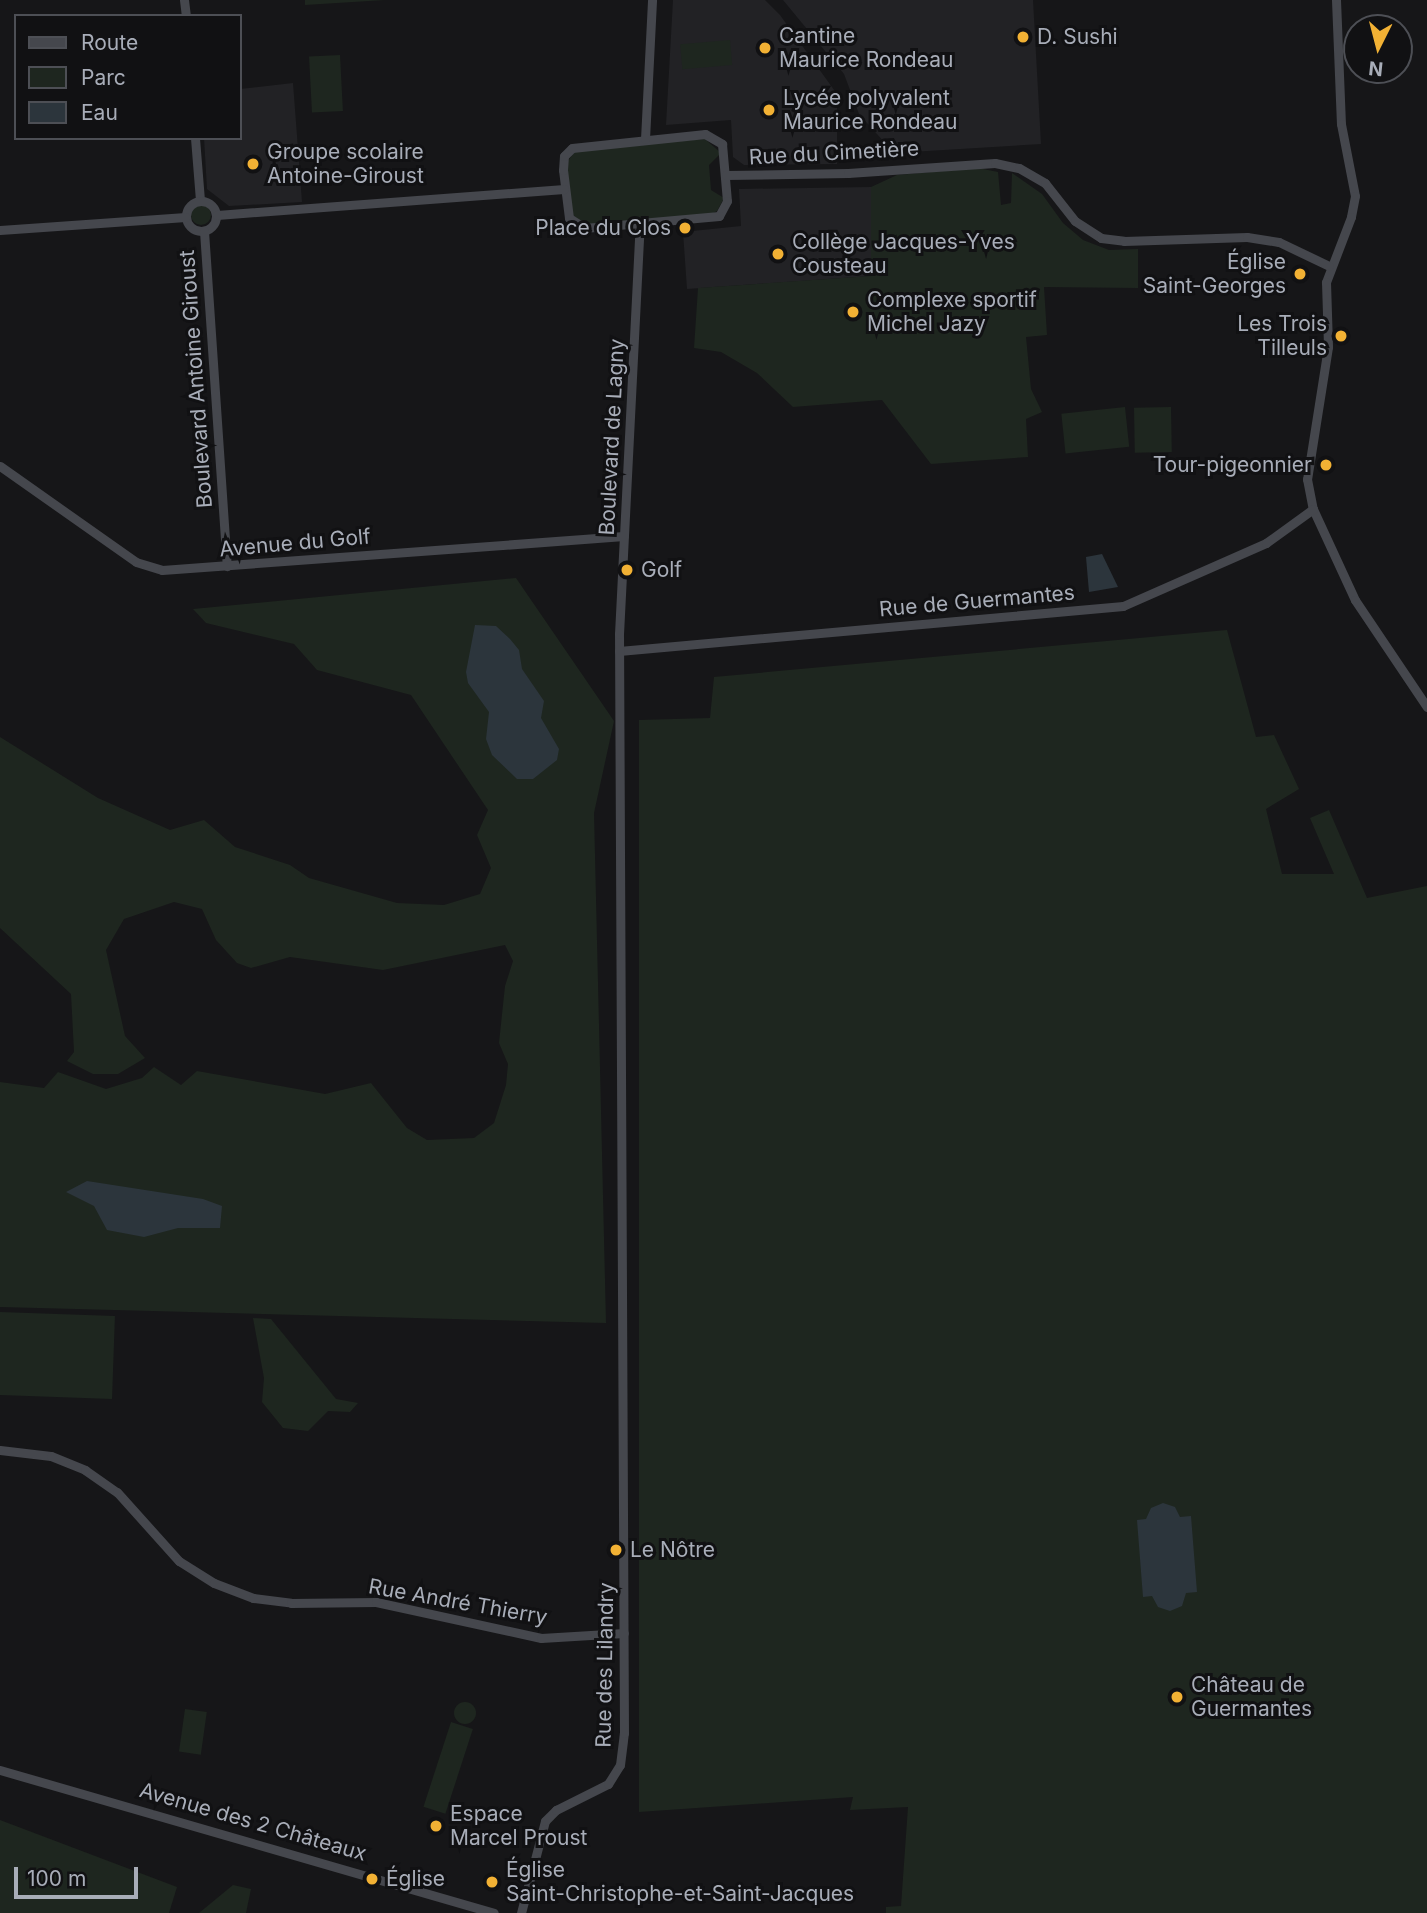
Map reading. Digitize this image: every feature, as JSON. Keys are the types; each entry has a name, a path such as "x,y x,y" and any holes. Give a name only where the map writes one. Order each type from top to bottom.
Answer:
{"street":[{"path":"645,139 652,0"},
{"path":"1336,0 1341,124 1355,196 1351,217 1329,266 1328,347 1307,479 1313,509 1355,600 1427,707"},
{"path":"705,134 716,138 722,144 726,175 726,206 719,216 640,225 576,226 569,218 564,189 564,156 572,148 705,134"},
{"path":"195,140 200,200"},
{"name":"Rue du Cimetière","path":"726,175 995,163 1019,168 1045,183 1075,221 1101,238 1124,242 1247,237 1279,242 1329,266"},
{"path":"217,215 564,189"},
{"path":"200,200 210,203 217,215 214,224 204,231 190,226 186,217 188,208 200,200"},
{"path":"0,230 186,217"},
{"name":"Boulevard de Lagny","path":"622,1416 619,651 640,225"},
{"name":"Boulevard Antoine Giroust","path":"204,231 227,566"},
{"name":"Avenue du Golf","path":"0,466 136,562 162,570 624,536"},
{"name":"Rue de Guermantes","path":"619,651 1108,608 1135,601 1266,543 1313,509"},
{"name":"Rue des Lilandry","path":"521,1913 545,1821 555,1810 608,1784 620,1765 624,1733 622,1416"},
{"name":"Rue André Thierry","path":"0,1450 51,1456 92,1474 117,1492 179,1561 214,1583 253,1598 291,1603 376,1602 541,1637 624,1633"},
{"name":"Avenue des 2 Châteaux","path":"0,1770 494,1913"}],"shaded area":[{"path":"673,0 765,0 780,15 837,94 837,164 744,165 733,157 731,120 666,125"},
{"path":"783,0 1033,0 1041,144 894,153 859,114 844,74"},
{"name":"Groupe scolaire Antoine-Giroust","path":"293,83 302,202 229,206 207,189 204,140 242,140 242,89"},
{"name":"Collège Jacques-Yves Cousteau","path":"871,187 871,276 687,289 683,232 741,226 739,189"}],"green space":[{"path":"305,0 385,0 305,5"},
{"path":"730,40 732,65 682,69 680,44"},
{"path":"340,55 343,111 312,113 309,57"},
{"path":"705,139 721,153 709,165 711,190 724,198 717,211 708,216 586,225 571,214 567,162 576,150"},
{"name":"Complexe sportif Michel Jazy","path":"978,168 998,172 1001,205 1011,203 1012,173 1042,194 1063,223 1083,240 1109,250 1138,249 1138,288 1044,287 1047,335 1026,337 1031,389 1042,412 1026,419 1028,457 931,464 882,400 793,407 757,373 721,352 694,348 698,288 871,276 871,187 897,175"},
{"path":"197,205 205,205 211,215 205,225 197,225 191,219 191,211"},
{"path":"1125,407 1129,447 1066,453 1061,414"},
{"path":"1171,407 1172,452 1135,453 1134,408"},
{"path":"516,578 614,721 594,813 606,1323 0,1307 0,1082 44,1088 58,1072 106,1089 142,1078 154,1067 181,1085 197,1071 325,1094 371,1083 407,1128 427,1140 474,1138 494,1123 506,1085 508,1064 499,1043 505,986 513,961 505,945 383,970 290,957 251,968 237,963 216,940 202,909 174,902 124,919 106,950 125,1036 145,1058 118,1074 93,1074 67,1061 74,1052 71,994 0,928 0,737 98,798 170,830 204,820 235,847 290,865 309,878 397,903 444,905 480,894 491,868 477,835 488,810 411,695 317,670 294,644 206,623 193,609"},
{"path":"1227,630 1256,737 1274,735 1299,789 1266,809 1282,874 1334,874 1310,818 1329,810 1367,898 1427,886 1427,1913 886,1913 886,1907 901,1906 908,1807 850,1810 853,1797 639,1812 639,720 710,718 714,677"},
{"path":"0,1312 115,1316 112,1399 0,1395"},
{"path":"253,1318 271,1319 336,1399 358,1403 350,1412 328,1411 308,1431 283,1428 262,1402 264,1378"},
{"path":"465,1702 473,1705 476,1713 473,1721 465,1724 457,1721 454,1713 457,1705"},
{"path":"185,1709 207,1712 201,1755 179,1752"},
{"path":"451,1722 473,1729 445,1814 423,1807"},
{"path":"0,1820 177,1887 169,1913 0,1913"},
{"path":"233,1885 251,1889 246,1913 199,1913"}],"water":[{"path":"1102,554 1118,587 1089,592 1086,557"},
{"path":"475,625 496,626 510,639 519,650 522,669 544,701 541,718 559,749 557,760 533,779 517,779 492,755 486,739 489,712 468,683 466,672"},
{"path":"87,1181 203,1199 222,1206 220,1228 178,1228 144,1237 107,1230 94,1206 66,1192"},
{"path":"1163,1503 1175,1507 1180,1517 1191,1516 1197,1592 1186,1593 1182,1606 1170,1611 1158,1607 1152,1596 1143,1597 1137,1520 1146,1519 1151,1508"}],"place":[{"name":"D. Sushi","path":"1023,37"},
{"name":"Cantine Maurice Rondeau","path":"765,48"},
{"name":"Lycée polyvalent Maurice Rondeau","path":"769,110"},
{"name":"Groupe scolaire Antoine-Giroust","path":"253,164"},
{"name":"Place du Clos","path":"685,228"},
{"name":"Collège Jacques-Yves Cousteau","path":"778,254"},
{"name":"Église Saint-Georges","path":"1300,274"},
{"name":"Complexe sportif Michel Jazy","path":"853,312"},
{"name":"Les Trois Tilleuls","path":"1341,336"},
{"name":"Tour-pigeonnier","path":"1326,465"},
{"name":"Golf","path":"627,570"},
{"name":"Le Nôtre","path":"616,1550"},
{"name":"Château de Guermantes","path":"1177,1697"},
{"name":"Espace Marcel Proust","path":"436,1826"},
{"name":"Église","path":"372,1879"},
{"name":"Église Saint-Christophe-et-Saint-Jacques","path":"492,1882"}]}
